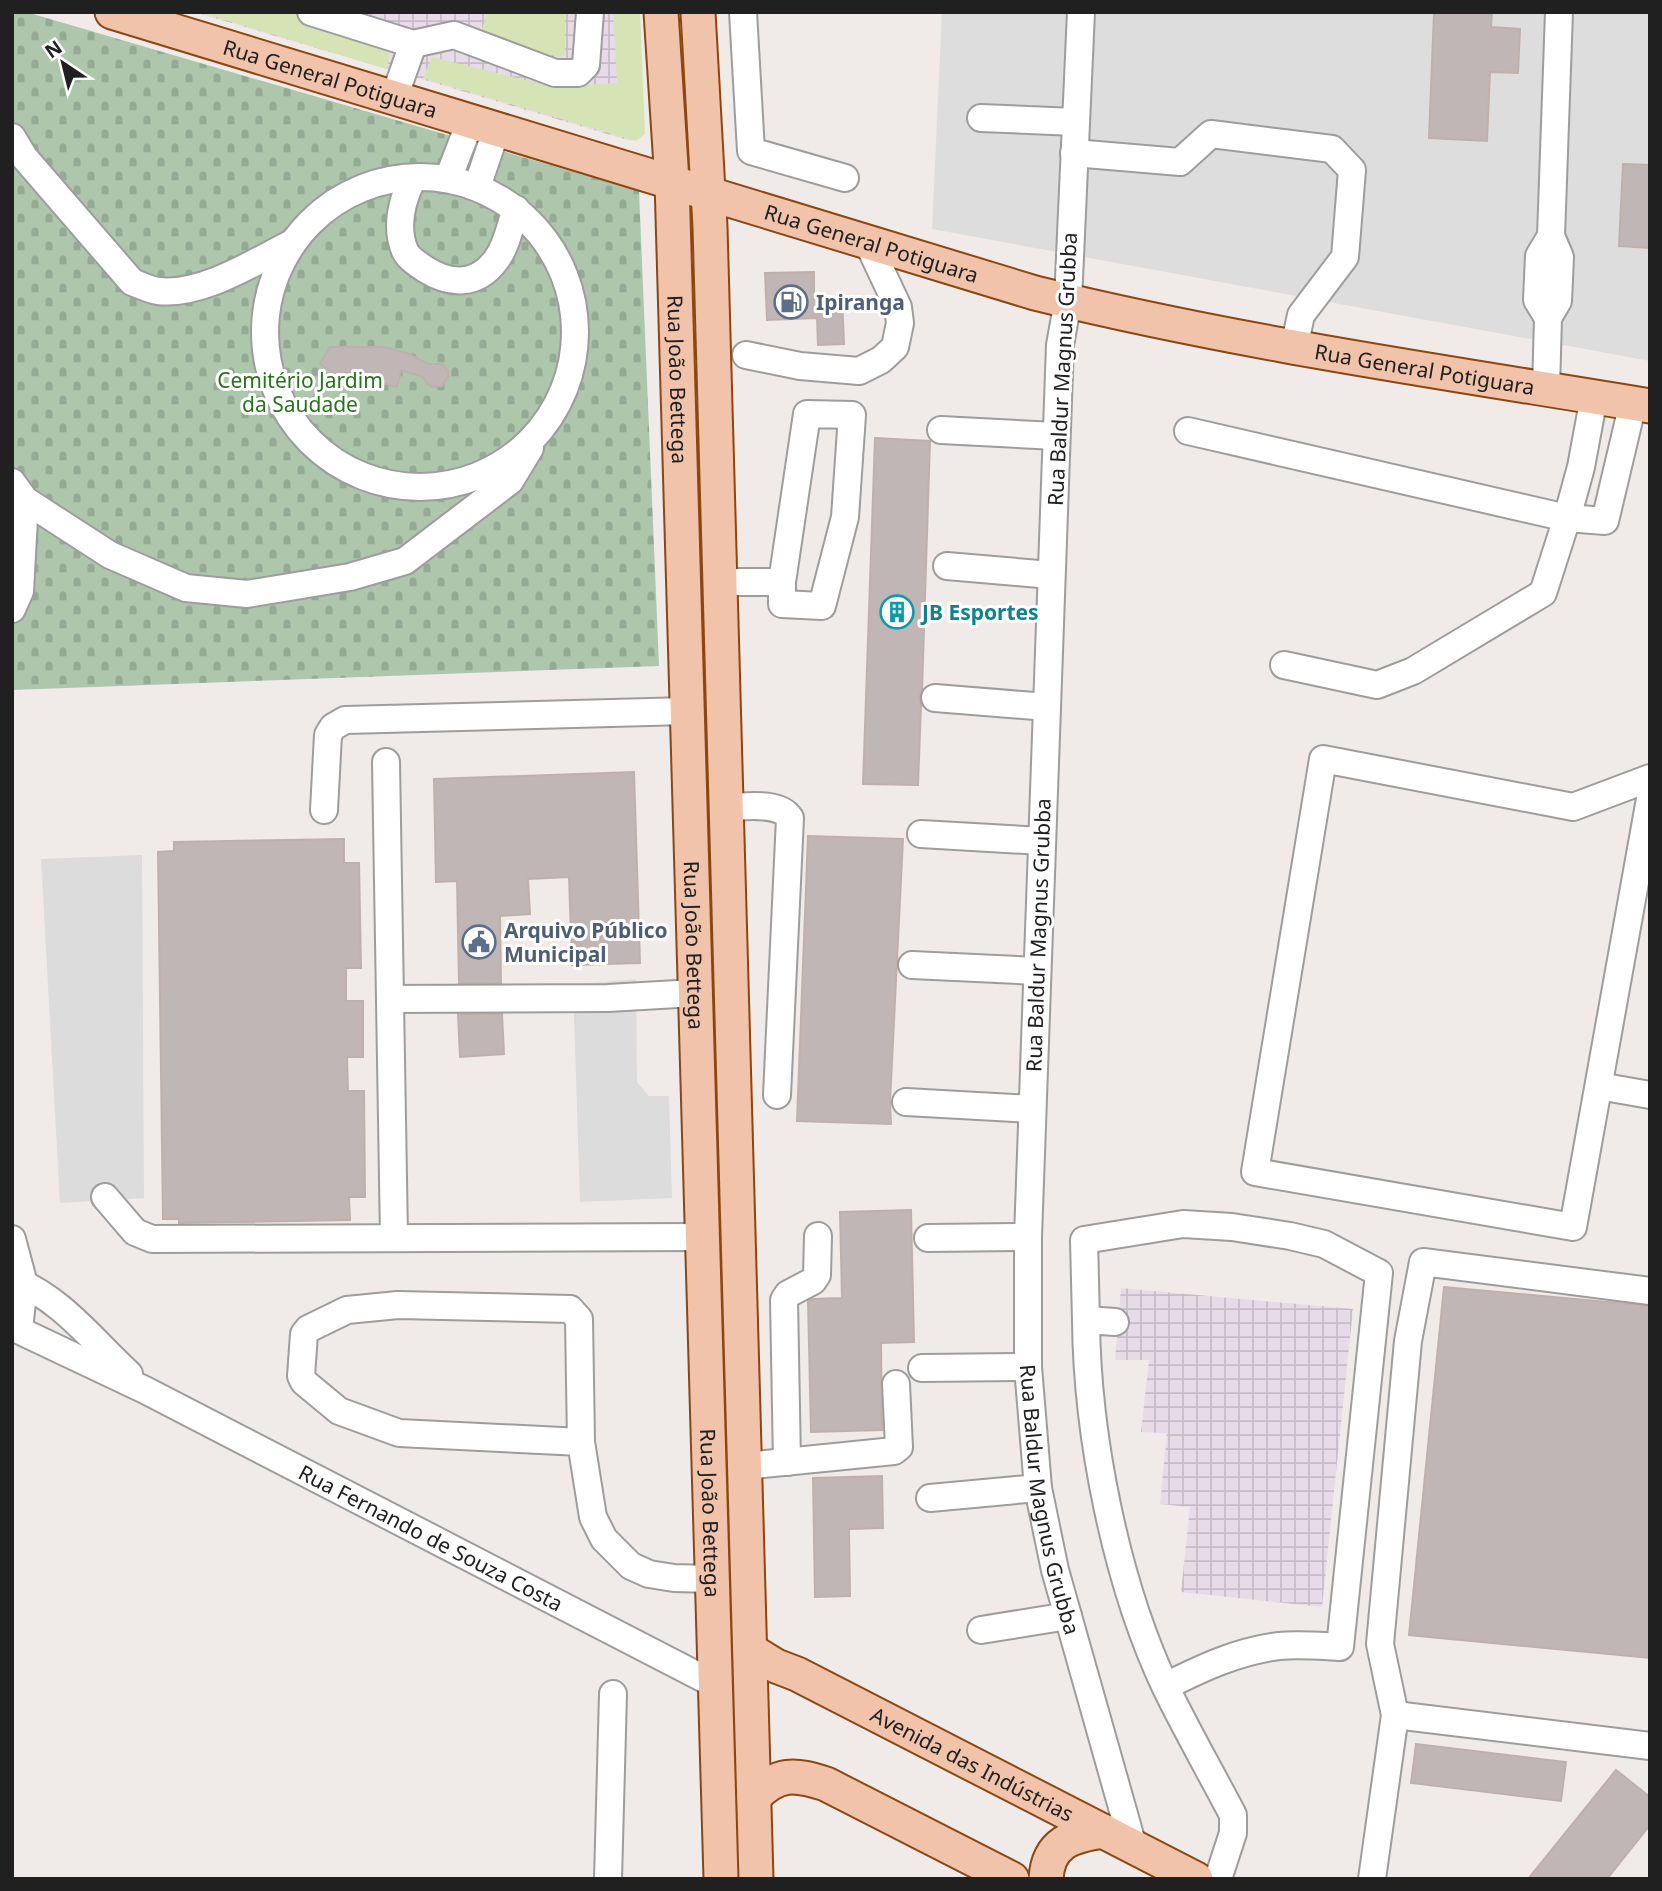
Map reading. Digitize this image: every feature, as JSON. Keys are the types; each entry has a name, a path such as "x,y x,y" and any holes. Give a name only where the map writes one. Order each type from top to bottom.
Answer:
{"main road":[{"name":"Rua General Potiguara","path":"112,12 672,181 1001,284 1068,301 1294,348 1641,405"},
{"name":"Rua João Bettega","path":"662,12 672,181 721,1879"},
{"name":"Rua João Bettega","path":"698,12 709,193 756,1879"},
{"path":"692,901 728,899"},
{"path":"693,942 729,940"},
{"path":"712,1579 748,1579"},
{"name":"Avenida das Indústrias","path":"750,1650 776,1666 797,1674 1196,1879"},
{"path":"754,1797 769,1784 784,1777 796,1776 826,1783 1012,1879"},
{"path":"1046,1879 1046,1865 1052,1853 1064,1842 1078,1835 1103,1831"}],"street":[{"path":"311,12 413,44 454,35 555,73 578,73 586,65 590,12"},
{"path":"743,12 751,151 845,178"},
{"name":"Rua Baldur Magnus Grubba","path":"1081,12 1068,301 1060,345 1056,436 1028,1237 1028,1367 1038,1488 1055,1570 1133,1846"},
{"path":"1546,389 1548,318 1537,300 1539,256 1551,236 1559,12"},
{"path":"394,98 413,44"},
{"path":"981,118 1076,122"},
{"path":"448,179 465,135 485,125"},
{"path":"477,187 485,125"},
{"path":"1074,153 1180,162 1210,134 1332,149 1352,170 1345,257 1301,315 1294,348"},
{"path":"12,137 24,156 132,282 158,291 186,289 218,280 290,244"},
{"path":"19,491 110,555 186,588 247,594 350,576 405,561 510,481 540,431 562,394 575,354 575,311 564,270 542,234 516,209 477,187 432,176 389,179 349,193 314,217 290,244 270,289 263,331 269,373 285,412 312,446 347,470 386,484 429,488 471,479 509,460 540,431"},
{"path":"413,178 404,195 400,216 405,252 418,265 439,278 454,282 466,281 482,273 496,260 503,247 516,209"},
{"path":"746,355 800,366 859,371 881,360 895,347 900,323 898,307 868,243"},
{"path":"1284,665 1377,685 1413,671 1543,593 1581,467 1594,397"},
{"path":"1188,432 1567,518 1605,521 1641,405"},
{"path":"807,414 852,415 845,517 822,606 782,604 782,582 807,414"},
{"path":"941,430 1056,436"},
{"path":"12,609 20,591 19,491"},
{"path":"947,566 1051,575"},
{"path":"720,582 782,582"},
{"path":"935,698 1046,708"},
{"path":"324,810 328,736 333,727 345,720 687,711"},
{"path":"1650,778 1573,807 1323,759 1255,1172 1573,1227 1650,799"},
{"path":"386,762 394,1238"},
{"path":"726,807 777,808 785,811 790,818 777,1095"},
{"path":"921,834 1042,841"},
{"path":"912,965 1037,971"},
{"path":"390,999 608,998 695,993"},
{"path":"1599,1086 1650,1096"},
{"path":"906,1102 1032,1109"},
{"path":"106,1197 135,1232 152,1239 702,1237"},
{"path":"1166,1686 1205,1666 1246,1652 1281,1646 1340,1647 1379,1273 1324,1244 1233,1227 1184,1224 1084,1240 1086,1360 1110,1520 1137,1616 1166,1686 1233,1815 1233,1833 1218,1879"},
{"path":"787,1462 784,1300 788,1294 813,1281 817,1275 818,1236"},
{"path":"928,1238 1028,1237"},
{"path":"12,1239 18,1282 16,1328"},
{"path":"1372,1879 1395,1715 1380,1644 1408,1341 1423,1262 1650,1291"},
{"name":"Rua Fernando de Souza Costa","path":"18,1282 72,1316 145,1390"},
{"path":"581,1442 399,1433 340,1410 304,1382 301,1376 304,1334 308,1329 348,1311 398,1305 570,1309 579,1319 581,1442 593,1517 604,1539 631,1566 649,1574 712,1579"},
{"path":"1086,1320 1115,1322"},
{"name":"Rua Fernando de Souza Costa","path":"16,1328 145,1390 716,1685"},
{"path":"922,1368 1028,1367"},
{"path":"745,1466 897,1449 896,1384"},
{"path":"930,1498 1038,1488"},
{"path":"981,1630 1068,1616"},
{"path":"608,1879 613,1694"},
{"path":"1395,1715 1650,1746"}],"shaded area":[{"path":"194,12 635,12 641,133 631,141"},
{"path":"942,12 1650,12 1650,361 932,229"},
{"path":"142,855 144,1198 60,1203 41,859"},
{"path":"636,979 637,1082 649,1096 669,1096 672,1198 580,1202 573,985"},
{"path":"1121,1288 1353,1309 1322,1607 1181,1592 1190,1507 1160,1504 1167,1433 1141,1432 1149,1360 1115,1360"}],"green space":[{"name":"Cemitério Jardim da Saudade","path":"12,12 26,12 639,191 659,666 12,690"},
{"path":"199,12 285,12 308,17 357,34 382,47 389,55 387,69"},
{"path":"487,12 565,12 565,55 559,57 481,33"},
{"path":"613,12 640,12 645,134 636,141 423,78 432,57 538,83 561,86 617,83"}],"building":[{"path":"1434,12 1492,12 1491,27 1520,29 1518,73 1490,72 1487,141 1429,138"},
{"path":"1623,164 1650,165 1650,248 1619,246"},
{"path":"814,272 814,299 842,298 844,344 818,345 817,318 767,320 765,273"},
{"path":"330,347 385,347 409,354 428,364 442,364 448,371 448,377 442,386 433,387 427,384 423,377 401,370 397,387 374,381 373,390 349,385 351,372 334,374 320,364"},
{"name":"JB Esportes","path":"875,438 930,441 918,785 863,784"},
{"path":"634,772 640,963 572,965 569,877 528,879 530,914 500,916 501,983 459,983 457,881 436,882 434,779"},
{"path":"808,836 903,839 891,1124 797,1121"},
{"path":"344,839 344,863 359,863 361,968 346,968 346,1001 363,1001 363,1057 347,1057 348,1091 364,1091 365,1197 349,1197 350,1220 179,1223 179,1219 163,1219 158,852 174,851 174,842"},
{"path":"458,1014 502,1014 504,1054 460,1057"},
{"path":"911,1210 914,1342 881,1343 882,1430 811,1432 808,1301 842,1298 840,1212"},
{"path":"1444,1287 1650,1306 1650,1658 1409,1635"},
{"path":"882,1476 883,1528 849,1529 850,1596 815,1597 813,1478"},
{"path":"1416,1744 1566,1762 1561,1801 1411,1783"},
{"path":"1616,1770 1650,1797 1650,1825 1607,1879 1528,1879"}],"place":[{"name":"Ipiranga","path":"791,302"},
{"name":"JB Esportes","path":"897,612"},
{"name":"Arquivo Público Municipal","path":"479,942"}]}
